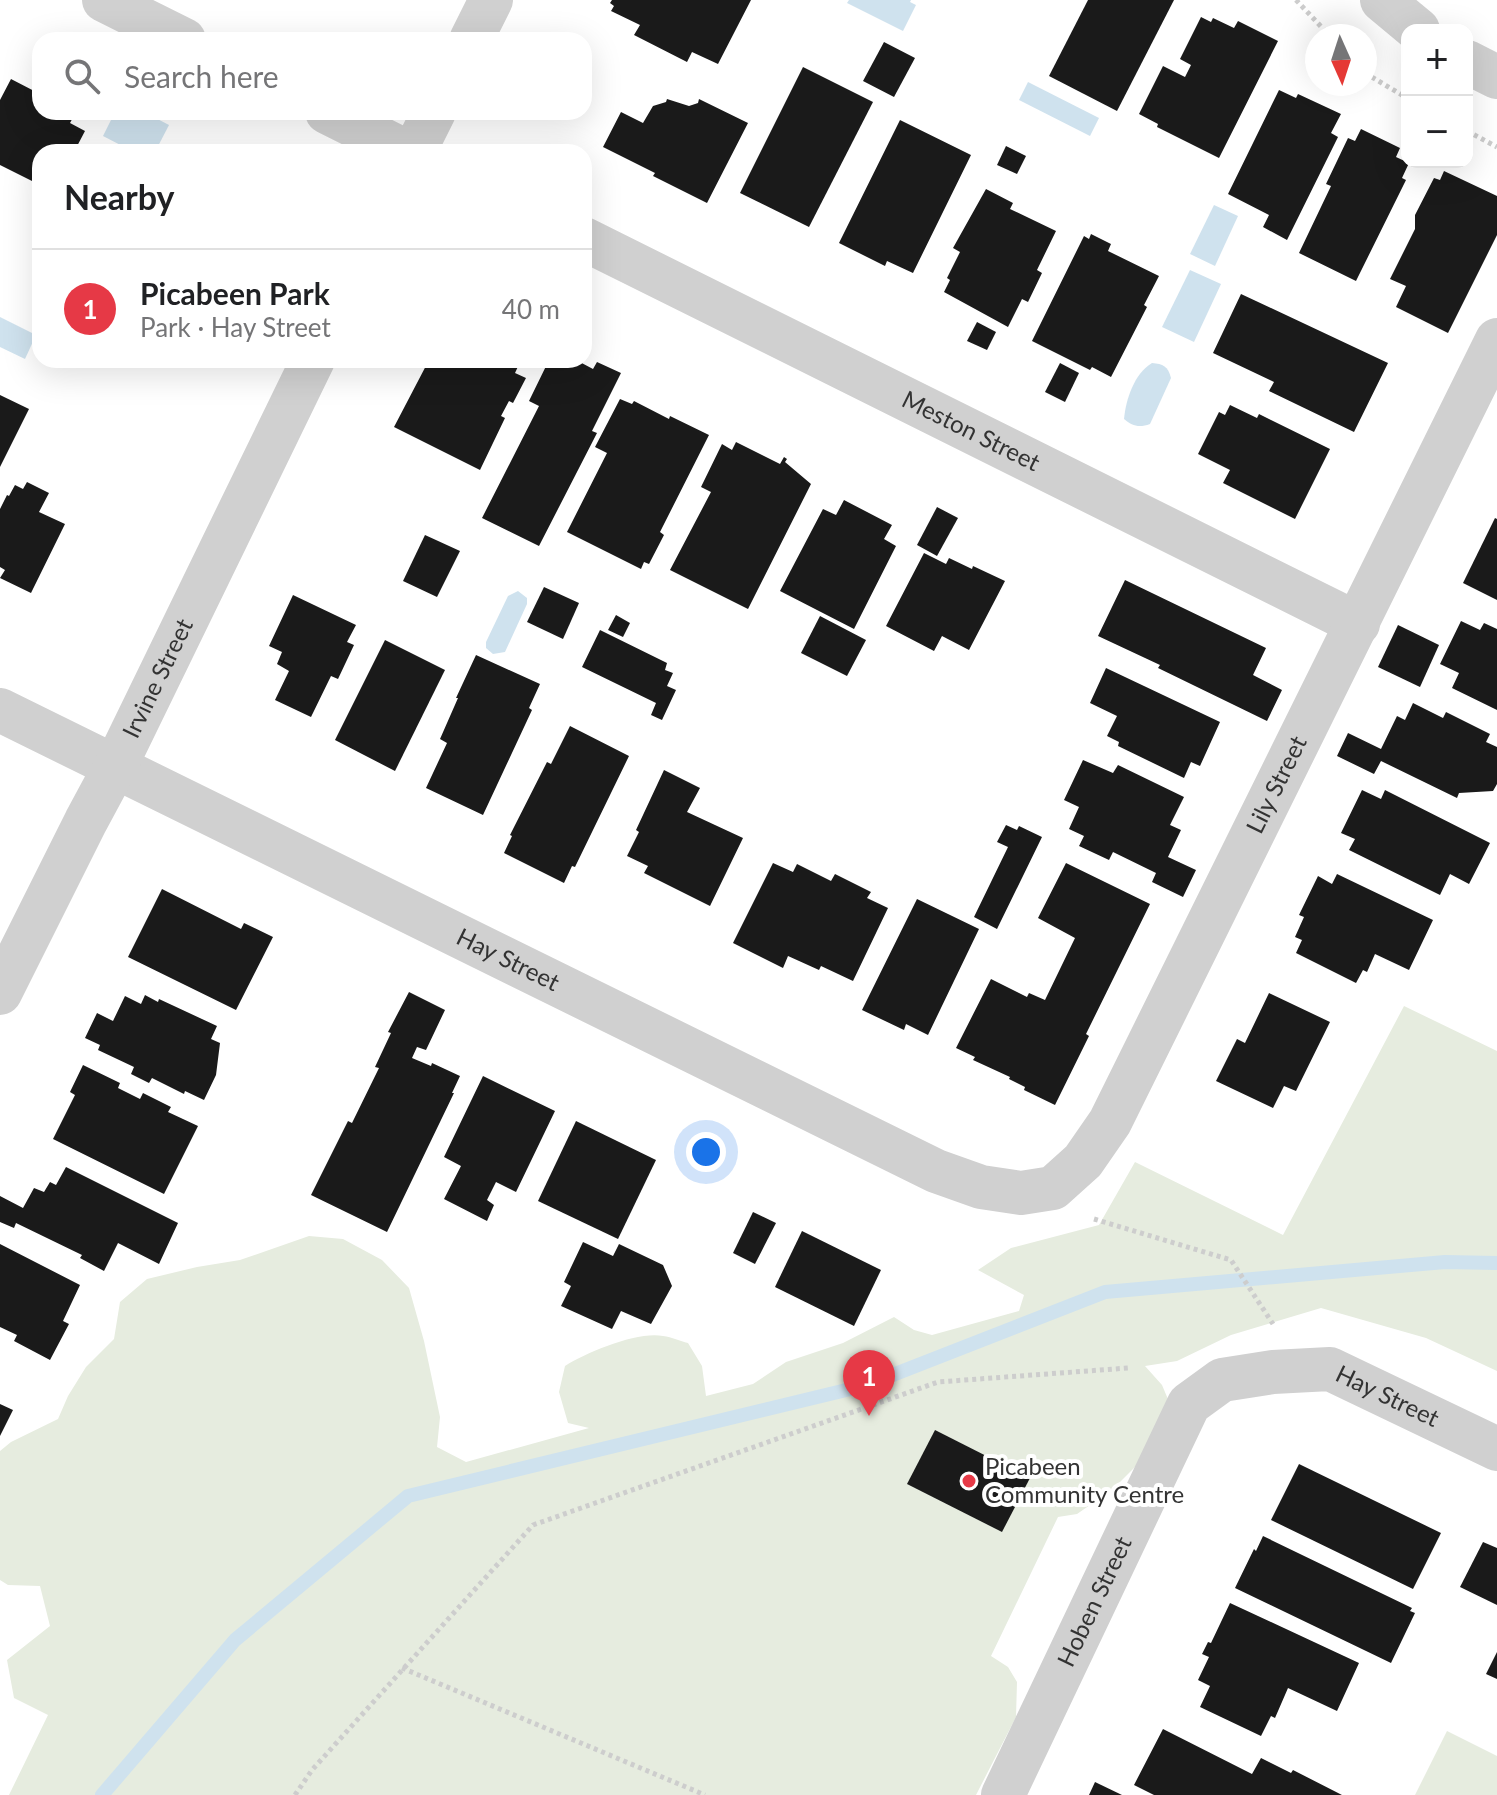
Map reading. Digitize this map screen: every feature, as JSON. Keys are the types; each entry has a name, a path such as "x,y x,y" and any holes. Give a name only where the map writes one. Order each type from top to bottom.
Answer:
{"street":[{"path":"104,0 168,32"},
{"path":"475,32 491,0"},
{"path":"1382,0 1411,24"},
{"path":"1473,65 1497,77"},
{"path":"343,120 391,144"},
{"path":"418,144 430,120"},
{"name":"Meston Street","path":"592,243 1358,624"},
{"name":"Lily Street","path":"1021,1193 1053,1188 1083,1161 1110,1122 1497,340"},
{"name":"Irvine Street","path":"0,993 115,767 309,368"},
{"name":"Hay Street","path":"0,710 936,1171 981,1187 1021,1193"},
{"name":"Hay Street","path":"1276,1352 1330,1369 1497,1449"},
{"name":"Hoben Street","path":"1003,1795 1189,1404 1222,1380 1276,1352"}],"path":[{"path":"1296,0 1319,24"},
{"path":"1377,80 1404,96"},
{"path":"1473,134 1497,147"},
{"path":"1094,1219 1231,1260 1276,1352"},
{"path":"295,1795 312,1770 533,1525 938,1382 1128,1368"},
{"path":"402,1668 705,1795"}],"shaded area":[{"path":"1404,1006 1497,1051 1497,1371 1426,1338 1321,1308 1231,1335 1177,1361 1145,1366 1162,1385 1170,1404 1137,1465 1112,1490 1077,1514 1058,1517 991,1656 1008,1667 1017,1682 1016,1717 976,1795 9,1795 48,1715 14,1698 7,1660 50,1626 40,1586 8,1585 0,1580 0,1451 11,1442 58,1419 86,1367 114,1339 120,1302 147,1279 240,1260 309,1236 343,1239 382,1260 409,1288 440,1417 437,1447 466,1462 589,1428 568,1423 559,1392 565,1366 599,1349 627,1340 653,1335 688,1343 702,1366 706,1396 753,1384 786,1362 843,1343 894,1317 914,1330 932,1335 1019,1311 1024,1295 978,1270 1011,1248 1099,1225 1135,1162 1283,1235"},
{"path":"1447,1731 1497,1756 1497,1795 1415,1795"}],"water":[{"path":"849,0 911,0 916,5 903,31 847,3"},
{"path":"1028,82 1099,118 1090,136 1019,100"},
{"path":"111,120 159,120 169,125 159,144 118,144 103,136"},
{"path":"1214,205 1238,216 1215,266 1190,254"},
{"path":"1190,270 1221,284 1194,342 1162,327"},
{"path":"0,317 32,333 32,344 25,359 0,347"},
{"path":"1152,363 1164,366 1171,378 1150,424 1136,426 1124,419 1127,403 1136,380"},
{"path":"518,591 527,598 527,604 505,652 493,654 486,648 486,642 508,596"}],"building":[{"path":"612,0 751,0 718,64 692,52 687,62 634,35 640,25 611,11 614,6 610,3"},
{"path":"1088,0 1174,0 1117,111 1049,76"},
{"path":"1201,17 1211,22 1213,18 1234,28 1238,21 1278,41 1219,158 1157,127 1158,124 1139,114 1163,66 1185,77 1191,65 1180,59"},
{"path":"884,42 915,58 894,97 863,81"},
{"path":"803,67 873,102 809,227 740,193"},
{"path":"11,79 32,90 32,120 72,120 70,123 85,131 78,144 32,144 32,181 0,165 0,100"},
{"path":"1279,90 1296,98 1298,94 1341,114 1331,133 1338,137 1287,240 1263,227 1269,215 1228,194"},
{"path":"667,99 689,106 698,103 699,99 748,123 707,203 603,147 621,112 643,123 653,106"},
{"path":"900,120 971,155 913,273 887,261 885,266 839,243"},
{"path":"1361,129 1400,148 1396,157 1401,159 1401,168 1407,168 1402,178 1406,180 1356,281 1299,253 1331,186 1326,184 1348,138 1355,141"},
{"path":"1006,146 1026,156 1017,174 997,165"},
{"path":"1444,171 1497,196 1497,235 1448,333 1396,307 1406,286 1390,279 1415,229 1415,215 1434,178 1440,180"},
{"path":"986,189 1013,203 1010,209 1056,231 1037,270 1042,273 1028,302 1022,299 1008,327 944,292 950,280 947,278 960,252 953,248"},
{"path":"1091,234 1111,244 1108,251 1159,276 1144,305 1147,307 1111,377 1032,341 1084,236 1089,239"},
{"path":"1241,294 1388,363 1354,432 1269,391 1274,382 1213,353"},
{"path":"977,322 996,332 987,350 967,341"},
{"path":"597,362 621,373 592,431 597,433 539,546 482,518 539,406 529,401 545,368 593,369"},
{"path":"1060,363 1079,373 1065,402 1045,392"},
{"path":"425,368 517,368 515,373 526,378 513,403 509,401 501,416 505,418 480,470 394,427"},
{"path":"0,395 29,409 0,467"},
{"path":"620,399 632,404 634,401 709,435 660,532 664,535 649,564 644,562 641,569 567,532 607,453 595,447"},
{"path":"1230,405 1257,418 1259,414 1330,449 1295,519 1223,483 1230,470 1198,454 1219,412 1225,415"},
{"path":"736,442 780,464 784,457 787,459 785,462 811,484 748,609 670,570 711,492 701,487 722,444 732,450"},
{"path":"27,482 49,493 39,512 65,524 31,593 0,578 5,570 0,567 0,509 15,485 23,489"},
{"path":"844,500 892,525 884,539 896,546 854,629 780,591 823,509 836,515"},
{"path":"937,507 958,518 937,556 917,545"},
{"path":"1497,519 1497,600 1463,583"},
{"path":"425,535 460,551 437,597 403,581"},
{"path":"924,553 946,564 949,558 972,569 973,566 1005,581 969,650 942,636 934,651 886,626"},
{"path":"1125,580 1266,648 1253,675 1282,690 1267,721 1098,636"},
{"path":"544,587 579,603 563,639 527,622"},
{"path":"293,595 356,625 347,642 354,645 338,679 331,676 311,717 275,700 289,671 277,664 282,652 269,646"},
{"path":"616,615 630,623 623,637 608,630"},
{"path":"820,616 866,640 847,676 801,653"},
{"path":"1461,621 1480,630 1484,623 1497,629 1497,710 1452,688 1459,673 1440,664"},
{"path":"1398,625 1439,645 1420,687 1378,667"},
{"path":"600,630 667,663 665,670 673,673 667,686 676,690 662,720 651,715 656,703 582,667"},
{"path":"385,640 445,670 395,771 335,740"},
{"path":"476,655 540,684 529,708 532,710 483,815 426,788 447,743 440,739"},
{"path":"1106,668 1220,722 1200,766 1191,762 1184,778 1118,746 1119,742 1107,736 1117,716 1090,703"},
{"path":"1413,703 1443,718 1446,712 1490,734 1486,742 1497,747 1497,784 1493,791 1459,793 1457,798 1381,761 1374,774 1337,756 1348,733 1381,749 1397,716 1405,720"},
{"path":"570,726 629,756 575,867 572,866 564,883 504,853 547,762 551,764"},
{"path":"1083,760 1113,773 1118,765 1184,797 1170,825 1181,830 1168,857 1196,870 1183,897 1152,882 1156,873 1113,852 1109,860 1079,846 1084,836 1069,829 1079,807 1064,800"},
{"path":"664,770 700,788 687,812 743,838 710,906 644,873 648,866 627,856"},
{"path":"1362,790 1381,799 1385,790 1490,843 1469,884 1450,874 1440,895 1349,850 1355,839 1341,833"},
{"path":"1006,825 1017,830 1019,826 1042,837 997,929 974,917 1008,847 997,842"},
{"path":"773,863 793,872 797,864 831,881 835,874 871,892 867,898 888,908 853,981 821,966 819,970 788,956 783,968 733,943"},
{"path":"1066,863 1150,904 1055,1105 1024,1090 1025,1087 1010,1077 973,1060 975,1057 956,1048 991,979 1027,997 1029,993 1045,1000 1075,938 1038,918"},
{"path":"1337,874 1433,920 1409,970 1375,954 1367,972 1363,970 1356,983 1296,953 1302,940 1295,937 1304,917 1299,915 1318,876 1332,884"},
{"path":"162,889 241,929 244,923 273,937 236,1010 128,957"},
{"path":"917,899 979,929 928,1035 906,1024 904,1030 862,1010"},
{"path":"409,992 445,1010 426,1050 417,1047 412,1058 460,1076 387,1232 311,1195 379,1068 375,1067 391,1033 388,1032"},
{"path":"1269,993 1330,1022 1296,1091 1284,1086 1273,1108 1216,1081 1237,1039 1245,1043"},
{"path":"145,995 217,1026 211,1039 220,1043 216,1075 204,1100 152,1078 149,1083 131,1074 134,1067 98,1050 100,1045 85,1038 97,1013 113,1021 125,996 141,1004"},
{"path":"83,1065 120,1083 118,1088 140,1099 143,1093 171,1107 168,1112 198,1126 164,1194 53,1139 75,1095 70,1092"},
{"path":"483,1076 555,1111 516,1192 496,1182 487,1200 494,1205 487,1221 444,1199 461,1166 444,1157"},
{"path":"576,1121 656,1160 618,1239 538,1201"},
{"path":"66,1167 178,1223 159,1264 118,1243 104,1271 80,1258 82,1255 16,1223 14,1228 0,1222 0,1196 23,1208 34,1188 44,1192 50,1182 56,1185"},
{"path":"753,1212 776,1223 755,1264 733,1253"},
{"path":"802,1231 881,1270 854,1326 775,1287"},
{"path":"583,1242 613,1256 619,1244 663,1265 672,1286 651,1324 621,1311 612,1329 561,1306 571,1286 564,1282"},
{"path":"0,1244 80,1285 63,1321 69,1324 50,1360 14,1341 17,1335 0,1327"},
{"path":"0,1404 13,1410 0,1436"},
{"name":"Picabeen Community Centre","path":"935,1430 1030,1478 1002,1532 907,1484"},
{"path":"1299,1464 1441,1533 1413,1589 1271,1520"},
{"path":"1263,1536 1412,1608 1410,1611 1415,1613 1391,1663 1235,1588"},
{"path":"1483,1542 1497,1548 1497,1605 1460,1587"},
{"path":"1230,1603 1359,1663 1337,1711 1288,1688 1275,1718 1271,1716 1261,1736 1200,1707 1210,1686 1198,1680 1209,1657 1202,1654 1208,1642 1211,1643"},
{"path":"1497,1652 1497,1679 1486,1674"},
{"path":"1163,1729 1252,1774 1261,1758 1342,1795 1154,1795 1134,1785"},
{"path":"1095,1782 1122,1795 1089,1795"}],"waterway":[{"path":"102,1795 235,1640 408,1496 867,1385 1105,1292 1445,1262 1497,1263"}],"place":[{"name":"Picabeen Park","path":"869,1416"},
{"name":"Picabeen Community Centre","path":"969,1481"}]}
